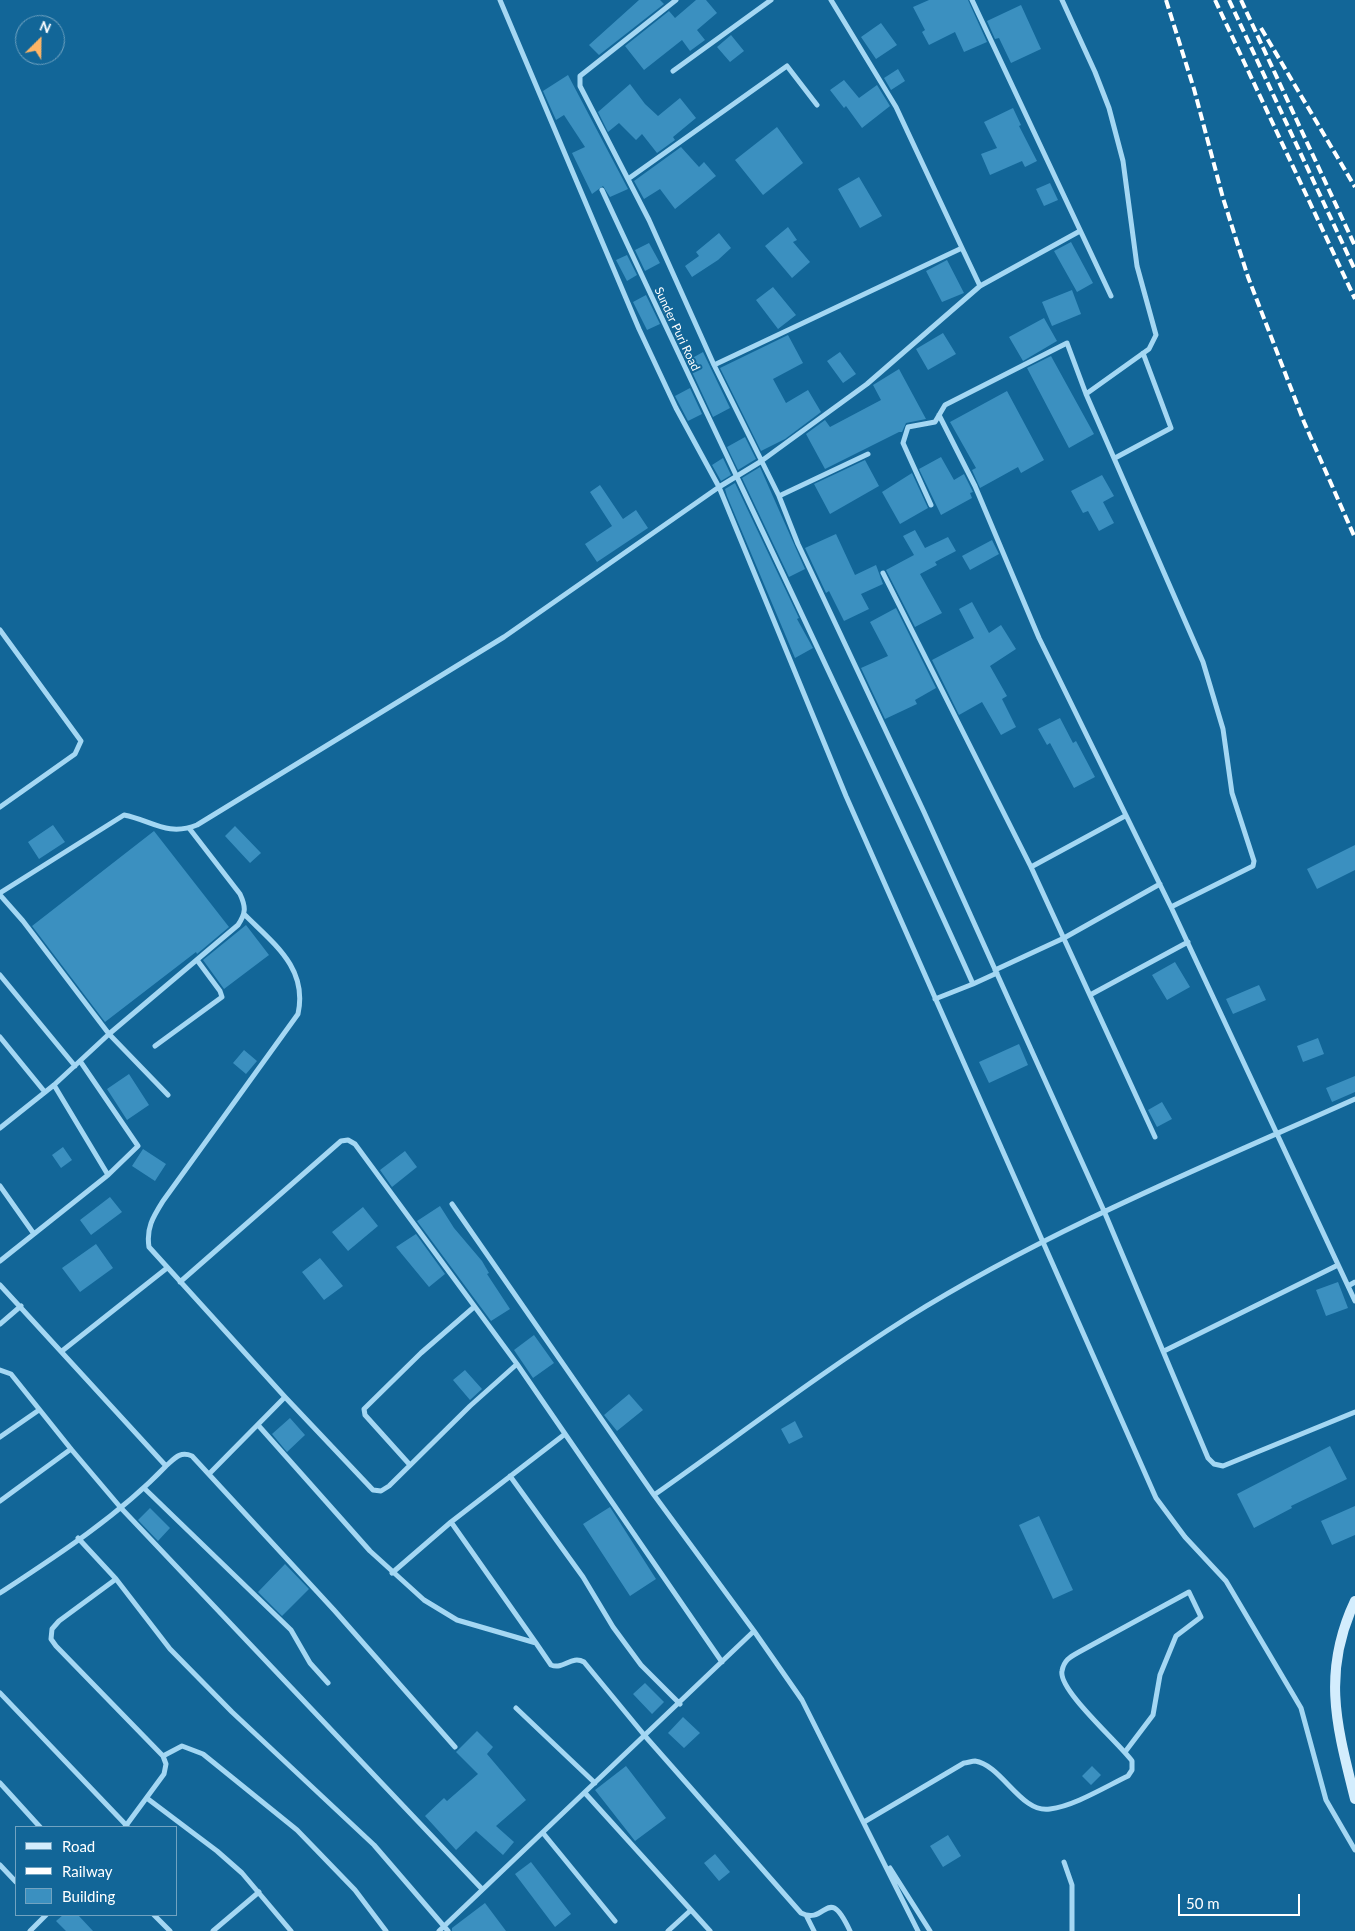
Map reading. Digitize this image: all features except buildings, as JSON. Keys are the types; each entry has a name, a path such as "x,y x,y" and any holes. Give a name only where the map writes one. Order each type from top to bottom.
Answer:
{"street":[{"path":"500,0 639,329 676,408 719,487 842,788 1156,1498 1185,1537 1226,1581 1300,1708 1326,1800 1355,1850"},
{"path":"676,0 580,76 579,80 649,220 760,462 779,496 798,544 1104,1211 1208,1458 1214,1464 1223,1466 1355,1412"},
{"path":"673,71 771,0"},
{"path":"831,0 896,107 980,286"},
{"path":"972,0 1111,296"},
{"path":"1062,0 1095,72 1109,108 1123,161 1137,266 1156,335 1153,343 1143,353 1086,394"},
{"path":"628,179 787,66 817,105"},
{"name":"Sunder Puri Road","path":"602,190 735,477 886,790 973,984"},
{"path":"168,1094 109,1034 24,921 0,894 124,815 134,817 159,828 189,828 397,704 504,637 719,487 760,462 867,384 980,286 1080,232"},
{"path":"714,364 962,248"},
{"path":"931,506 903,443 908,427 936,422 945,406 1067,343 1086,394 1203,662 1223,729 1232,792 1254,860 1253,866 1171,907"},
{"path":"1115,458 1171,428 1143,353"},
{"path":"939,416 975,486 1039,638 1188,942 1355,1301"},
{"path":"779,496 868,454"},
{"path":"882,573 1031,868 1156,1137"},
{"path":"0,630 81,741 76,754 0,807"},
{"path":"1031,868 1125,816"},
{"path":"0,1128 44,1091 54,1085 109,1034 238,925 245,915 245,903 240,894 189,828"},
{"path":"935,999 973,984 1064,938 1160,884"},
{"path":"245,915 284,954 296,975 302,998 298,1014 151,1220 147,1234 149,1247 285,1397 373,1490 381,1491 389,1486 517,1364"},
{"path":"1090,994 1188,942"},
{"path":"155,1046 222,997 220,991 197,960"},
{"path":"0,975 75,1066"},
{"path":"0,1037 44,1091"},
{"path":"0,1261 108,1175 138,1146 80,1061"},
{"path":"54,1085 108,1175"},
{"path":"654,1495 907,1318 1043,1241 1104,1211 1355,1099"},
{"path":"180,1282 341,1141 348,1140 355,1144 414,1221 474,1307 517,1364 722,1662"},
{"path":"0,1186 34,1234"},
{"path":"452,1204 654,1495 802,1700 918,1931"},
{"path":"1164,1351 1338,1266"},
{"path":"62,1351 168,1268"},
{"path":"1348,1286 1355,1282"},
{"path":"0,1284 166,1466"},
{"path":"0,1324 21,1306"},
{"path":"410,1465 365,1415 364,1409 421,1353 474,1307"},
{"path":"0,1370 11,1374 121,1508 482,1889"},
{"path":"209,1474 285,1397"},
{"path":"0,1437 39,1410"},
{"path":"258,1425 392,1573 424,1600 457,1620 536,1644"},
{"path":"392,1573 450,1522 566,1434"},
{"path":"0,1501 71,1449"},
{"path":"0,1593 121,1508 177,1455 185,1453 192,1456 209,1474 455,1747"},
{"path":"510,1476 583,1577 613,1627 641,1665 680,1704"},
{"path":"144,1488 291,1630 310,1663 328,1683"},
{"path":"450,1522 551,1666 560,1666 573,1660 584,1662 645,1736 801,1913 813,1915 830,1907 836,1908 841,1912 850,1931"},
{"path":"78,1538 116,1580 170,1649 232,1712 374,1845 446,1929"},
{"path":"0,1693 126,1826 164,1774 166,1764 163,1756 56,1646 51,1638 52,1629 59,1621 116,1580"},
{"path":"864,1822 964,1763 974,1761 987,1767 1036,1808 1049,1810 1063,1806 1128,1776 1132,1770 1132,1761 1126,1752 1072,1696 1063,1683 1061,1672 1066,1660 1189,1592 1201,1617 1176,1636 1160,1675 1153,1715 1126,1752"},
{"path":"1355,1601 1341,1639 1334,1682 1337,1726 1355,1799"},
{"path":"439,1931 446,1929 482,1889 680,1704 754,1631"},
{"path":"516,1708 595,1783"},
{"path":"163,1756 182,1746 203,1754 297,1830 327,1858 355,1890 386,1931"},
{"path":"0,1783 39,1826"},
{"path":"585,1793 710,1931"},
{"path":"148,1798 217,1851 260,1892 291,1931"},
{"path":"543,1833 615,1921"},
{"path":"879,1850 930,1931"},
{"path":"1064,1862 1072,1884 1072,1931"},
{"path":"0,1865 15,1881"},
{"path":"213,1931 260,1892"},
{"path":"668,1931 691,1910"},
{"path":"806,1915 814,1931"},
{"path":"30,1931 45,1916"},
{"path":"155,1916 170,1931"}],"railway":[{"path":"1166,0 1194,89 1223,198 1248,277 1304,422 1355,538"},
{"path":"1215,0 1355,299"},
{"path":"1229,0 1355,270"},
{"path":"1241,0 1355,246"},
{"path":"1261,28 1355,187"}]}
